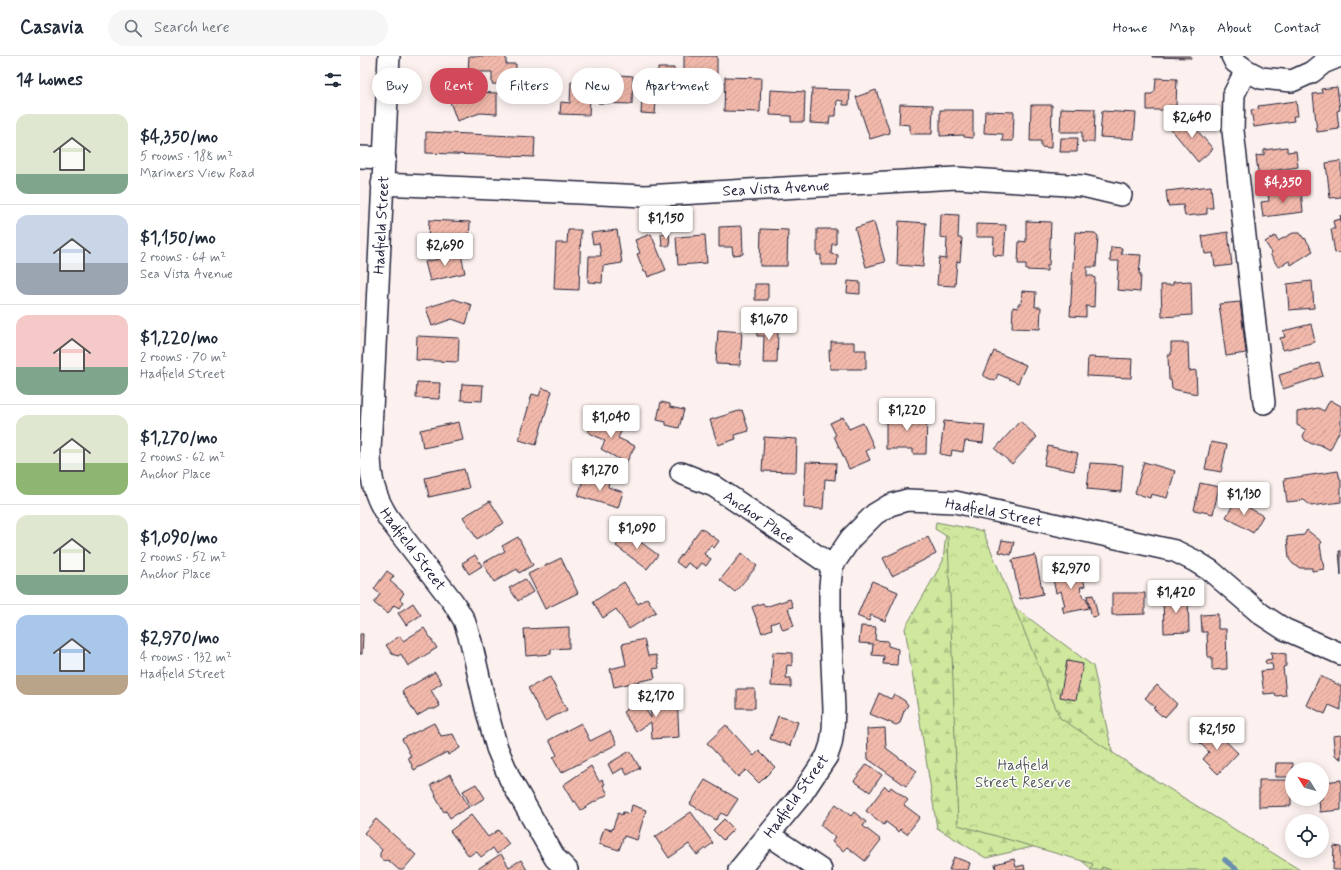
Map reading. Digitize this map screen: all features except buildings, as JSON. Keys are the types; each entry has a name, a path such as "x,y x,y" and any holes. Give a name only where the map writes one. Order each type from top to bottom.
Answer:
{"street":[{"name":"Hadfield Street","path":"389,56 370,471 380,506 453,602 464,620 471,642 496,748 510,779 556,858 567,870"},
{"path":"1264,403 1233,131 1234,94 1239,63 1261,78 1292,81 1312,72 1323,63 1340,56"},
{"path":"360,158 385,158"},
{"name":"Sea Vista Avenue","path":"382,184 645,196 956,178 1082,186 1121,195"},
{"name":"Anchor Place","path":"681,473 714,486 832,566"},
{"name":"Hadfield Street","path":"739,870 769,835 817,773 827,756 831,744 834,709 830,617 830,586 832,566 851,538 875,514 890,505 907,500 955,502 1175,551 1195,560 1211,571 1261,614 1284,629 1341,654"},
{"path":"769,835 821,870"}],"green space":[{"name":"Hadfield Street Reserve","path":"936,522 983,531 1060,718 1139,770 1300,870 1112,870 1102,867 1100,870 1090,870 1093,864 958,825 948,537 935,529"},
{"name":"Hadfield Street Reserve","path":"947,525 1014,607 1093,666 1116,769 1288,870 1093,870 1057,841 986,858 937,828 905,628 943,561"}],"waterway":[{"path":"1225,860 1237,870"}]}
